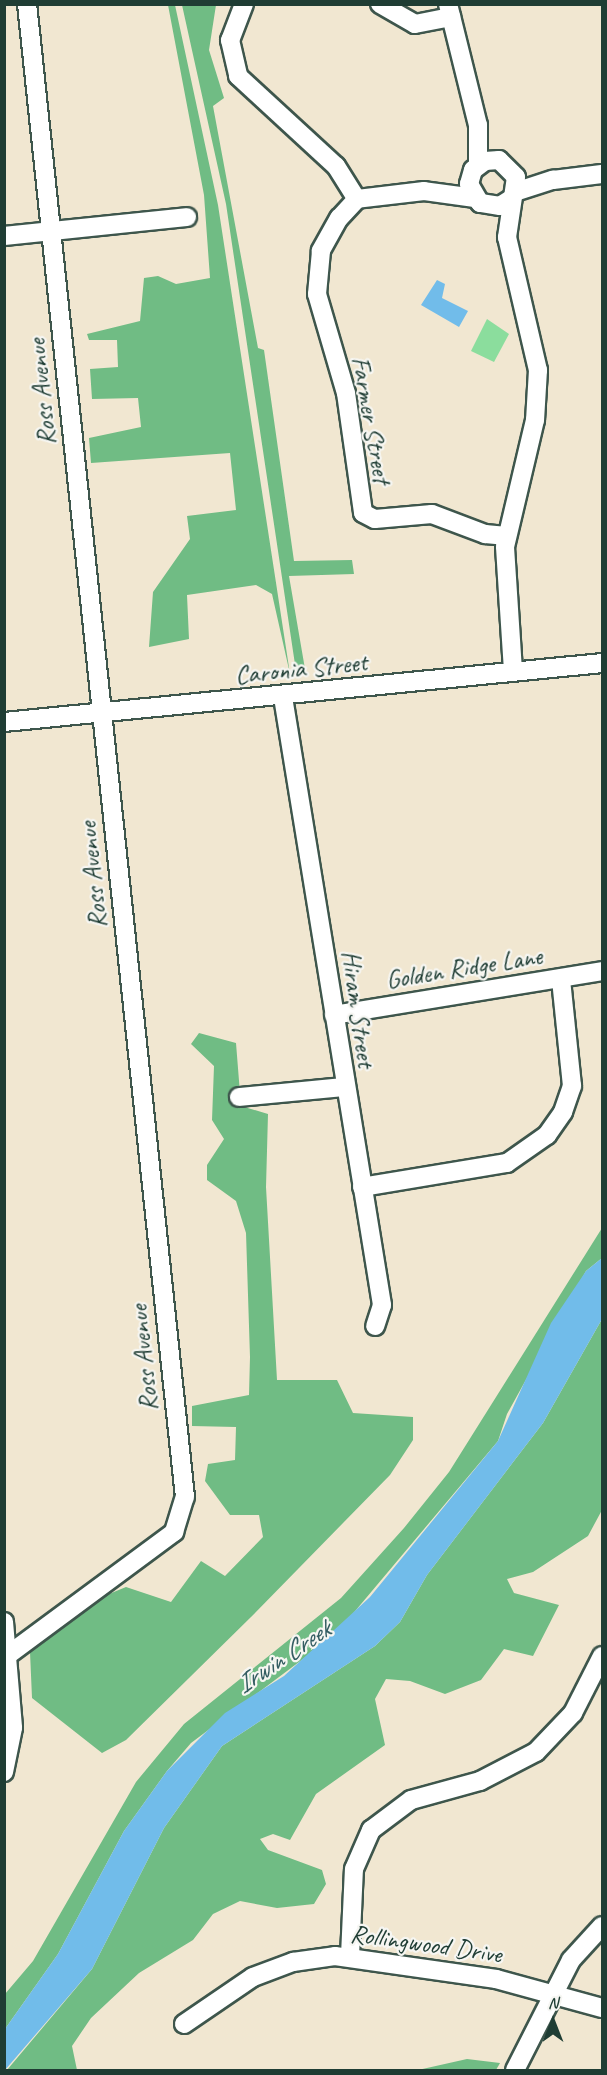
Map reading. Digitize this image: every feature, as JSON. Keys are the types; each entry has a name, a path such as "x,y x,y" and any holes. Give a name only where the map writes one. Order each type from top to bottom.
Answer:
{"street":[{"name":"Ross Avenue","path":"8,1655 162,1542 184,1510 27,4"},
{"path":"244,4 230,40 238,76 336,166 357,199 429,191 480,202 513,195 553,180 603,174"},
{"path":"380,4 416,24 449,11 478,125 476,167 469,184 507,237"},
{"path":"478,125 506,165 513,195 507,237 538,385 507,536 513,672"},
{"path":"429,191 476,167 506,165 553,180"},
{"name":"Farmer Street","path":"357,199 331,230 316,276 346,393 363,513 375,519 432,514 485,534 507,536"},
{"path":"4,236 187,217"},
{"name":"Caronia Street","path":"4,722 283,697 603,663"},
{"name":"Hiram Street","path":"283,697 344,1087 382,1305 375,1326"},
{"name":"Golden Ridge Lane","path":"334,1015 603,971"},
{"path":"363,1187 507,1163 546,1135 564,1112 572,1086 561,979"},
{"path":"239,1097 344,1087"},
{"path":"4,1622 13,1728 4,1772"},
{"path":"350,1956 354,1869 371,1830 411,1800 480,1781 536,1752 573,1713 603,1656"},
{"path":"514,2070 553,1990 571,1960 603,1926"},
{"name":"Rollingwood Drive","path":"184,2024 228,1990 266,1971 306,1959 350,1956 553,1990 603,2008"}],"green space":[{"path":"168,5 175,5 218,205 290,674 272,594 256,585 187,595 189,639 149,647 153,592 190,539 187,516 236,510 230,453 91,463 89,438 141,427 138,398 92,399 90,369 118,367 117,340 89,340 87,334 140,321 144,278 158,276 176,284 210,278 204,195"},
{"path":"182,5 216,5 209,50 224,98 213,106 258,348 264,350 294,561 352,560 354,574 289,576 305,669 296,671 226,204"},
{"path":"487,319 509,334 494,362 471,351"},
{"path":"199,1033 236,1043 241,1106 268,1114 266,1187 277,1380 337,1380 353,1413 413,1417 413,1440 390,1475 251,1617 126,1740 102,1753 32,1698 30,1652 92,1601 126,1587 171,1602 201,1561 225,1576 263,1537 259,1515 230,1515 205,1481 208,1464 235,1460 236,1427 192,1426 192,1406 249,1395 250,1357 246,1233 236,1201 207,1180 207,1165 224,1139 212,1120 214,1066 191,1044"},
{"path":"602,1228 602,1258 586,1271 507,1414 498,1441 335,1635 191,1743 167,1771 124,1831 58,1954 5,2029 5,1994 33,1961 136,1782 184,1724 341,1598 404,1528 449,1472"},
{"path":"602,1319 602,1510 588,1536 533,1572 507,1579 514,1593 559,1605 533,1656 504,1649 481,1680 445,1694 410,1681 386,1679 375,1699 385,1745 316,1794 290,1840 273,1834 260,1839 268,1850 322,1870 326,1884 314,1904 277,1908 240,1901 213,1914 193,1940 139,1973 91,2018 72,2046 77,2070 7,2070 92,1969 164,1828 222,1746 375,1646 400,1622 427,1575 543,1423"},
{"path":"467,2059 500,2063 496,2070 418,2070"}],"water":[{"path":"437,280 445,284 442,298 468,311 459,327 421,305"},
{"path":"602,1258 602,1319 543,1423 427,1575 400,1622 375,1646 222,1746 164,1828 92,1969 5,2070 5,2029 58,1954 124,1831 167,1771 225,1713 284,1676 370,1597 498,1441 551,1323 586,1271"}],"water label":[{"name":"Irwin Creek","path":"283,1657"}]}
